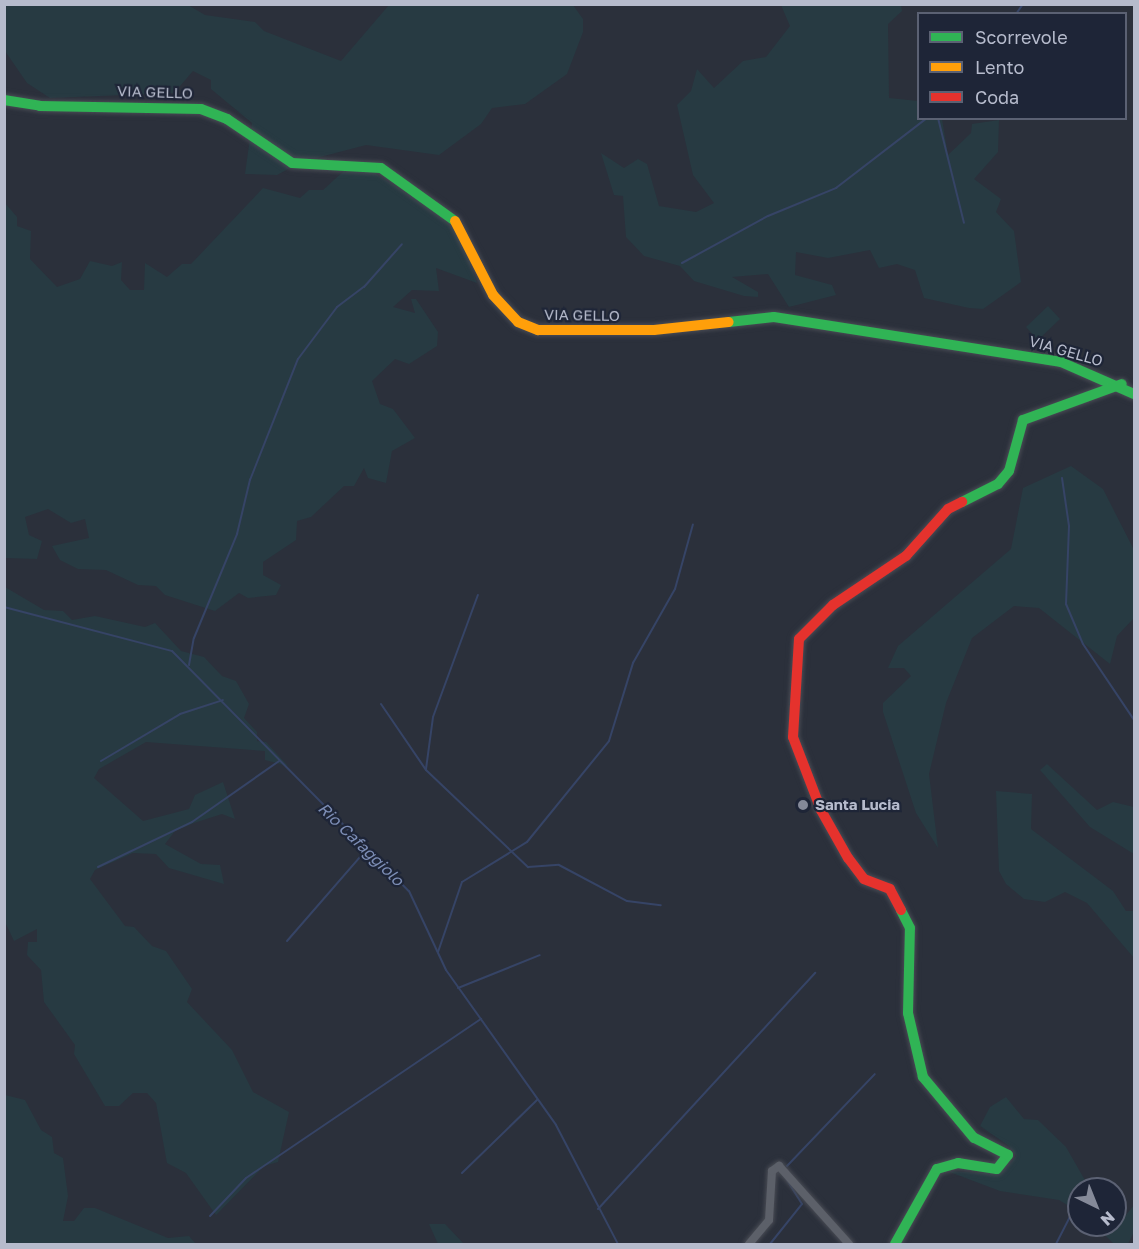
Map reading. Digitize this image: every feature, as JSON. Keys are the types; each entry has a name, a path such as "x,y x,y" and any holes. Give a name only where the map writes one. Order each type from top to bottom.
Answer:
{"street":[{"name":"VIA GELLO","path":"4,100 40,106 201,109 227,119 292,164 381,168 453,217 489,289 518,322 538,330 654,330 774,317 991,347 1061,362 1122,384 1134,394"},
{"path":"895,1245 937,1169 958,1163 997,1169 1008,1155 974,1138 923,1077 909,1019 910,928 890,889 864,879 848,858 821,810 793,737 799,639 833,605 911,551 948,509 998,484 1009,471 1023,420 1122,384"},
{"path":"749,1245 769,1220 772,1171 778,1166 849,1245"}],"shaded area":[{"path":"4,5 188,5 205,15 255,22 264,31 341,61 389,5 573,5 583,19 583,32 567,74 525,104 492,108 481,124 439,155 366,145 301,162 277,175 245,174 252,123 211,89 211,80 193,71 174,93 50,98 27,83 5,51"},
{"path":"781,5 901,5 902,11 888,24 889,98 917,101 917,120 942,120 948,155 971,133 972,124 999,120 998,152 974,179 1001,199 996,212 1014,231 1021,282 983,309 969,308 924,298 915,270 897,264 879,268 870,250 828,258 796,252 795,275 832,285 836,295 789,307 768,274 732,277 758,292 758,297 744,296 694,281 680,266 644,256 626,237 623,196 614,195 601,153 624,168 638,159 647,164 659,206 696,212 714,203 693,175 677,105 691,91 697,69 714,88 743,61 766,57 790,26"},
{"path":"346,169 371,171 440,214 458,230 477,283 436,268 439,291 412,290 393,307 415,313 411,299 416,299 438,332 437,346 409,364 395,359 372,381 380,404 393,409 415,438 392,451 386,483 368,478 364,468 354,486 344,486 311,517 297,521 296,540 263,562 263,575 281,585 276,595 248,598 239,593 215,611 165,595 156,586 138,585 106,570 78,569 60,560 52,546 89,538 85,519 71,523 48,509 25,517 29,535 42,541 37,559 5,558 5,203 17,217 17,226 31,231 30,259 57,287 80,279 90,261 112,266 122,262 121,280 130,290 144,290 145,263 167,277 182,264 191,264 263,188 300,198 309,190 323,190"},
{"path":"1048,306 1060,319 1038,340 1026,327"},
{"path":"1071,466 1103,489 1134,550 1134,618 1117,636 1110,664 1039,608 1014,606 972,638 946,703 929,774 938,848 916,813 883,712 883,703 911,676 904,668 888,668 898,646 1011,549 1023,488"},
{"path":"5,587 44,610 63,611 72,620 95,616 145,627 155,623 181,651 204,657 222,676 236,681 249,704 244,718 257,732 257,741 266,742 288,766 265,760 265,751 146,742 99,769 94,778 143,821 189,809 195,795 223,782 235,819 222,814 194,823 175,831 165,844 201,864 220,865 224,884 169,868 156,854 133,853 95,870 90,879 125,926 134,927 152,946 166,951 192,989 187,1002 232,1050 253,1092 289,1112 278,1162 264,1166 216,1215 186,1173 167,1163 156,1103 147,1093 133,1093 119,1106 105,1106 74,1054 75,1045 44,1002 41,970 27,955 28,942 37,942 37,929 14,941 5,922"},
{"path":"1047,764 1097,810 1113,802 1134,807 1134,854 1090,827 1040,770"},
{"path":"996,791 1032,794 1031,829 1113,891 1126,911 1134,911 1134,958 1087,903 1065,892 1045,902 1024,899 1006,884 999,871"},
{"path":"5,1095 25,1100 41,1130 52,1137 54,1153 63,1158 68,1196 63,1221 74,1221 84,1208 95,1208 168,1238 189,1236 196,1244 5,1244"},
{"path":"1006,1097 1024,1119 1038,1120 1066,1147 1083,1177 1067,1177 1067,1205 1059,1200 1000,1191 947,1171 984,1173 1011,1163 1016,1156 1009,1146 980,1126 990,1107"},
{"path":"1134,1205 1134,1232 1128,1244 1114,1244 1107,1237 1127,1237 1127,1214"},
{"path":"429,1224 445,1224 464,1244 438,1244"}],"waterway":[{"path":"1017,12 1023,4"},
{"path":"682,263 768,216 836,188 924,120"},
{"path":"938,120 964,223"},
{"path":"189,665 194,638 237,534 250,480 298,359 337,307 364,287 402,244"},
{"path":"1062,478 1069,526 1066,604 1083,644 1134,720"},
{"path":"438,952 462,882 527,842 609,741 633,663 675,589 693,524"},
{"path":"426,769 433,717 478,595"},
{"name":"Rio Cafaggiolo","path":"4,607 172,651 409,891 446,970 556,1125 618,1244"},
{"path":"101,761 180,714 223,700"},
{"path":"381,704 426,770 528,867 559,865 627,901 661,905"},
{"path":"98,867 192,822 279,761"},
{"path":"287,941 367,849"},
{"path":"458,988 540,955"},
{"path":"598,1209 815,973"},
{"path":"210,1216 246,1178 481,1019"},
{"path":"787,1166 875,1074"},
{"path":"462,1173 537,1100"},
{"path":"770,1244 802,1204 785,1177"},
{"path":"1056,1244 1067,1222"}],"traffic: fast":[{"path":"4,100 40,106 201,109 227,119 292,163 381,168 455,221"},
{"path":"729,322 774,317 1061,362 1134,394"},
{"path":"962,502 998,484 1009,471 1023,420 1122,384"},
{"path":"895,1244 937,1169 958,1163 997,1169 1008,1155 974,1138 923,1077 908,1013 910,928 901,910"}],"traffic: slow":[{"path":"455,221 493,295 518,322 538,330 654,330 729,322"}],"traffic: jam":[{"path":"901,910 890,889 864,879 848,858 821,810 793,737 799,639 833,605 906,556 948,509 962,502"}],"place":[{"name":"Santa Lucia","path":"803,805"}]}
